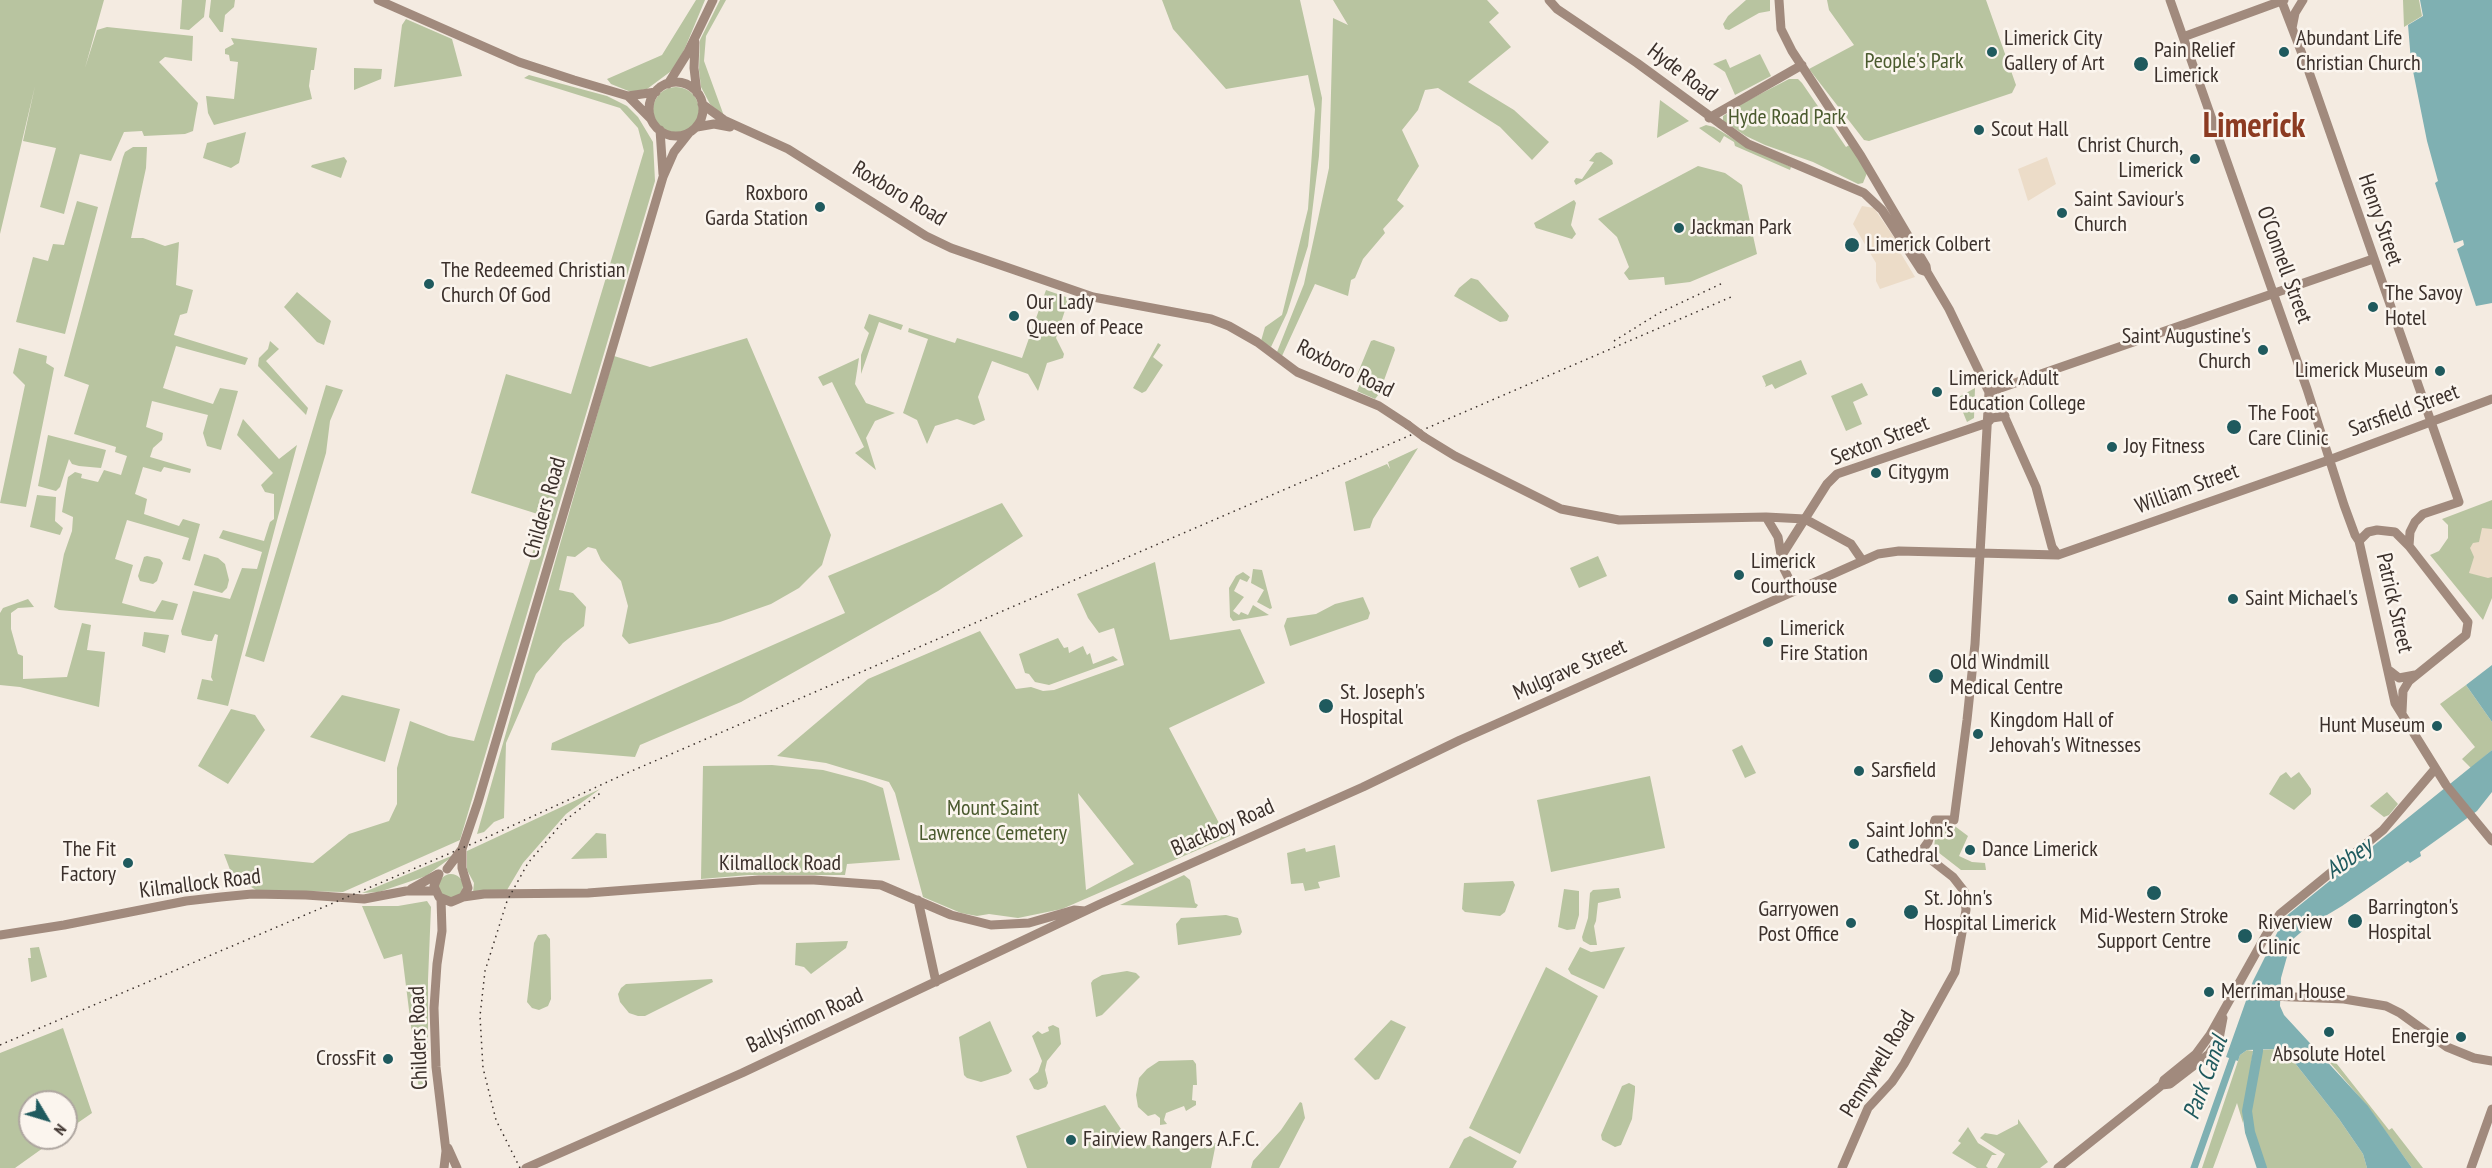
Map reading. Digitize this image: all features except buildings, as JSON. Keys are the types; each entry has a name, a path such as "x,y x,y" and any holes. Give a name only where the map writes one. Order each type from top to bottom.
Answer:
{"main road":[{"path":"378,0 519,62 628,96 656,92 668,84 713,0"},
{"name":"Hyde Road","path":"1549,0 1557,9 1637,63 1748,144 1864,193"},
{"path":"1779,0 1781,29 1861,156 1926,266 1989,392 1996,398 2036,487 2052,547 2058,555"},
{"name":"O'Connell Street","path":"2170,0 2274,294 2354,534 2360,542"},
{"path":"2292,30 2295,13 2303,0"},
{"path":"2183,37 2283,1"},
{"name":"Henry Street","path":"2283,1 2459,502 2423,514 2415,522 2410,532 2409,546"},
{"path":"628,96 660,130 675,136 688,134 697,127 702,116 702,104 697,93 694,68 695,37"},
{"path":"1710,118 1802,65"},
{"path":"668,84 684,84 697,93"},
{"path":"652,121 650,106 656,92"},
{"name":"Roxboro Road","path":"702,104 723,120 788,149 926,236 951,248 1093,297 1211,320 1242,332 1297,372 1388,410 1431,443 1551,504 1581,514 1619,520 1766,517 1805,519 1851,544 1862,561"},
{"name":"Roxboro Road","path":"697,127 719,125 750,132"},
{"name":"Childers Road","path":"660,130 663,177"},
{"name":"Childers Road","path":"464,875 462,849 663,177 674,152 688,134"},
{"path":"1873,179 1869,191 1864,193 1882,210 1921,270 1927,272"},
{"path":"1989,392 2373,260"},
{"path":"1979,554 1989,392"},
{"name":"Sarsfield Street","path":"2330,460 2492,399"},
{"name":"Sexton Street","path":"1782,555 1827,484 1837,474 1987,423 1992,418 2005,416"},
{"name":"William Street","path":"1899,550 2058,555 2330,460"},
{"path":"1766,517 1778,537 1783,567 1795,591"},
{"path":"2360,542 2368,532 2386,530 2395,532 2466,617 2469,627 2466,635 2415,675 2403,691 2402,712"},
{"name":"Patrick Street","path":"2360,542 2390,671 2389,682 2395,703 2446,785 2492,841"},
{"name":"Mulgrave Street","path":"1363,787 1461,740 1862,561 1878,554 1899,550"},
{"name":"Pennywell Road","path":"1842,1168 1868,1108 1892,1082 1951,983 1959,951 1966,899 1960,885 1922,852 1935,820 1954,820 1974,655 1979,554"},
{"name":"Patrick Street","path":"2390,671 2399,678 2415,675"},
{"path":"2058,1168 2162,1085 2164,1080 2202,1046 2225,1008 2241,993 2266,935 2280,914 2383,830 2435,769"},
{"name":"Blackboy Road","path":"1100,904 1363,787"},
{"name":"Childers Road","path":"443,872 462,849"},
{"path":"458,870 464,875 468,888 461,899 448,902 438,895 435,882 443,872 458,870"},
{"name":"Kilmallock Road","path":"0,935 210,898 252,894 364,899 406,891 443,872"},
{"name":"Kilmallock Road","path":"461,899 484,894 588,894 728,882 814,880 881,885 951,915 992,925 1044,920 1074,910 1088,911"},
{"name":"Kilmallock Road","path":"406,891 438,895"},
{"name":"Childers Road","path":"438,895 442,931 434,1008 436,1067 446,1143 444,1168"},
{"name":"Childers Road","path":"442,931 461,899"},
{"path":"918,900 936,982"},
{"name":"Ballysimon Road","path":"526,1168 733,1077 1100,904"},
{"path":"2241,993 2282,998 2344,999 2368,1003 2413,1025 2459,1053 2492,1061"},
{"path":"2471,1168 2492,1109"},
{"name":"Childers Road","path":"446,1143 457,1168"}],"green space":[{"path":"0,0 104,0 85,68 97,30 107,27 193,36 192,61 165,57 159,62 198,103 193,131 185,134 144,136 142,131 124,132 111,161 80,154 64,214 40,207 56,148 23,141 35,86 0,234"},
{"path":"182,0 206,0 204,17 189,30 180,29"},
{"path":"211,0 235,0 234,7 225,15 223,32 220,32 209,17"},
{"path":"696,0 705,0 674,69 647,89 631,92 611,84 607,79 662,55"},
{"path":"720,0 726,0 706,36 704,61 724,116 710,104 701,87 699,70 700,40"},
{"path":"1162,0 1300,0 1322,98 1319,156 1308,246 1287,313 1271,347 1261,341 1265,327 1282,315 1308,209 1315,109 1308,75 1226,89 1173,29"},
{"path":"1333,0 1487,0 1499,13 1489,22 1511,47 1468,82 1514,110 1549,142 1532,160 1500,127 1438,88 1425,90 1418,110 1402,130 1419,166 1397,200 1404,206 1383,229 1385,233 1363,259 1355,278 1351,280 1348,296 1315,284 1282,356 1277,352 1304,284 1329,168 1333,18 1348,25"},
{"path":"1746,0 1770,0 1770,11 1759,13 1729,30 1725,29 1723,24 1728,16"},
{"name":"People's Park","path":"1827,0 1986,0 2016,85 2012,93 1869,141 1864,140 1809,69 1854,45 1829,10"},
{"path":"2403,0 2419,0 2422,16 2404,27"},
{"path":"406,19 452,39 462,76 394,87 402,25"},
{"path":"231,38 317,48 309,86 312,99 214,125 208,113 206,96 234,99 238,62 230,61 229,55 225,54 225,49 234,44"},
{"path":"1760,54 1771,76 1735,95 1725,72 1713,64 1726,59 1730,68"},
{"path":"354,68 382,69 381,79 354,90"},
{"path":"529,75 607,96 627,106 638,117 653,142 655,181 460,840 343,892 256,890 232,875 224,854 313,863 349,834 389,821 397,804 397,768 410,721 449,736 474,741 544,516 471,493 506,374 571,394 644,151 638,128 620,108 524,78"},
{"name":"Hyde Road Park","path":"1789,79 1798,79 1802,83 1846,147 1851,144 1867,173 1863,183 1858,184 1813,162 1765,145 1723,121 1723,116 1739,105"},
{"path":"676,87 692,94 699,110 692,126 676,133 660,126 653,110 660,94"},
{"path":"1660,100 1689,121 1657,138"},
{"path":"1706,125 1791,167 1790,170 1735,146 1734,142 1724,136 1720,143 1699,128"},
{"path":"246,132 239,163 231,168 203,158 207,143"},
{"path":"133,147 147,147 146,168 131,238 143,238 165,246 179,242 176,285 193,290 187,313 180,315 174,335 248,358 245,365 176,346 163,388 213,404 220,388 238,391 221,450 207,446 203,433 208,415 152,401 146,427 163,433 162,440 153,448 150,457 191,469 190,473 164,467 161,472 143,467 135,494 147,499 144,514 179,526 183,519 200,524 190,561 182,559 189,538 127,520 115,559 133,565 122,603 155,612 162,600 178,604 173,620 59,610 54,607 64,554 72,531 73,517 62,512 68,477 75,472 82,474 81,478 98,482 104,470 121,475 127,456 115,452 116,447 74,434 89,385 64,376 123,157 125,152"},
{"path":"1601,152 1612,160 1613,164 1576,185 1574,181 1576,178 1582,179 1594,162 1589,161 1596,153"},
{"path":"344,157 347,161 341,178 311,167 312,165"},
{"name":"Jackman Park","path":"1698,166 1725,173 1742,185 1757,254 1690,282 1665,285 1664,277 1629,280 1624,273 1629,267 1617,237 1598,219"},
{"path":"1574,200 1576,203 1571,225 1576,234 1572,239 1536,228 1534,223"},
{"path":"77,201 98,207 65,334 16,322 33,257 48,261 53,244 64,245"},
{"path":"1471,278 1478,280 1507,313 1509,316 1507,321 1500,322 1454,296 1459,288"},
{"path":"1046,290 1069,298 1056,338 1064,354 1063,358 1047,363 1038,391 1028,374 992,361 978,397 985,420 974,425 957,419 935,426 927,444 917,420 903,413 928,339 908,332 909,328 955,343 957,338 1022,358"},
{"path":"297,292 331,321 324,345 317,342 284,307"},
{"path":"869,314 903,325 901,330 879,322 861,374 861,355 869,333 864,328"},
{"path":"747,338 831,535 822,565 799,588 771,604 720,622 629,644 622,636 628,606 621,581 601,560 596,549 588,547 575,557 567,556 559,590 573,593 586,607 584,626 563,643 536,674 506,743 504,818 494,822 484,832 477,834 614,356 650,367"},
{"path":"270,341 279,349 266,361 308,408 306,415 258,366 259,358 268,349"},
{"path":"1371,341 1394,347 1395,350 1379,394 1375,399 1357,391 1362,379 1357,375"},
{"path":"1158,343 1161,345 1153,357 1163,365 1146,391 1142,393 1133,388"},
{"path":"19,348 47,356 46,363 54,368 26,507 0,503 25,385 13,373"},
{"path":"859,358 855,384 866,403 895,413 875,421 866,438 876,470 855,453 864,447 832,382 823,386 818,377"},
{"path":"1801,360 1807,374 1775,389 1772,384 1765,387 1762,376"},
{"path":"1862,383 1868,395 1853,402 1862,424 1846,431 1831,396"},
{"path":"326,385 343,390 330,421 326,453 264,662 245,656"},
{"path":"1975,388 1974,418 1967,422 1957,398"},
{"path":"243,419 279,459 297,445 228,706 197,699 202,679 213,681 211,677 218,635 215,634 212,641 208,641 182,635 181,631 193,591 230,599 242,568 257,569 262,552 219,538 223,530 264,541 270,522 274,519 274,494 265,492 261,485 273,473 237,435"},
{"path":"48,435 106,450 101,468 79,466 72,464 69,459 60,487 56,491 38,486"},
{"path":"1418,448 1373,519 1370,528 1354,531 1345,482 1387,464 1390,469 1388,462"},
{"path":"37,495 56,497 55,521 63,528 60,535 30,527"},
{"path":"2492,500 2492,598 2483,620 2430,555 2439,551 2448,538 2448,525 2442,519"},
{"path":"1002,503 1023,536 938,591 741,702 640,745 635,757 551,750 552,743 845,613 828,576"},
{"path":"204,554 218,558 225,564 229,580 227,588 222,593 194,585"},
{"path":"1598,556 1607,576 1579,588 1570,568"},
{"path":"144,557 160,559 163,563 157,581 153,584 140,581 138,576"},
{"name":"Mount Saint Lawrence Cemetery","path":"1155,562 1170,640 1240,629 1265,683 1169,728 1220,825 1232,835 1062,909 1018,918 989,914 977,916 961,913 923,897 895,793 889,782 826,763 777,756 868,679 980,631 1016,689 1031,687 1043,691 1054,690 1124,665 1114,628 1099,633 1088,618 1077,594","holes":["1078,793 1134,864 1086,890"]},
{"path":"1253,569 1262,570 1272,608 1270,609 1257,602 1264,590 1251,583"},
{"path":"1243,572 1250,577 1247,582 1240,579 1234,591 1244,597 1233,611 1239,615 1241,612 1248,615 1253,605 1269,615 1233,621 1230,617 1229,588 1236,576"},
{"path":"1363,597 1370,613 1368,619 1290,646 1284,626 1287,618 1316,614 1335,604"},
{"path":"28,599 34,607 18,608 11,613 11,629 18,654 23,656 23,679 67,677 82,623 91,625 87,650 105,652 99,707 20,687 0,685 0,613 3,608"},
{"path":"144,632 169,635 165,653 142,646"},
{"path":"1058,638 1064,648 1068,647 1069,653 1083,646 1087,655 1090,653 1093,664 1113,656 1118,660 1049,685 1035,682 1029,674 1025,673 1019,654"},
{"path":"2466,685 2492,722 2492,750 2471,768 2462,759 2475,747 2440,704"},
{"path":"342,695 400,709 385,762 310,737"},
{"path":"231,709 255,715 265,730 228,784 198,766"},
{"path":"1742,745 1756,773 1745,778 1732,750"},
{"path":"772,765 823,770 883,788 900,860 847,864 845,875 748,875 701,879 703,766"},
{"path":"2286,772 2291,778 2299,772 2311,789 2311,794 2294,810 2269,794 2280,776"},
{"path":"1650,776 1665,848 1551,872 1537,800"},
{"path":"600,789 566,814 523,863 507,890 473,893 474,883 467,870 467,851"},
{"path":"2387,792 2398,804 2389,815 2384,817 2370,806"},
{"path":"1940,823 1952,824 1968,836 1959,856 1972,862 1985,863 1986,870 1961,870 1934,849 1936,827"},
{"path":"596,833 606,834 607,858 571,859"},
{"path":"1335,845 1340,877 1318,882 1320,888 1305,891 1303,883 1291,884 1287,853 1305,848 1306,852"},
{"path":"456,854 426,876 379,892 362,893"},
{"path":"446,874 456,874 463,881 463,891 456,898 446,898 439,891 439,881"},
{"path":"1184,875 1190,880 1195,903 1198,905 1196,908 1120,905"},
{"path":"1513,881 1515,885 1505,912 1500,916 1465,912 1462,909 1464,883"},
{"path":"1619,888 1621,898 1598,903 1594,926 1597,945 1590,945 1583,941 1590,893 1593,890"},
{"path":"1564,889 1579,891 1579,915 1575,929 1567,930 1558,927"},
{"path":"427,901 431,907 428,1086 419,1090 402,954 384,959 362,906 398,906"},
{"path":"1226,915 1238,918 1242,932 1240,935 1178,945 1176,924 1181,918"},
{"path":"546,934 550,939 551,999 548,1006 539,1010 532,1008 527,1002 534,943 538,935"},
{"path":"848,941 846,948 811,974 804,967 795,965 796,943"},
{"path":"39,947 47,977 31,982 28,958 31,958 30,948"},
{"path":"1580,947 1591,952 1625,947 1604,989 1571,974 1568,969"},
{"path":"1546,967 1598,996 1520,1154 1469,1128"},
{"path":"1127,971 1136,973 1140,977 1102,1015 1096,1017 1091,983 1093,980 1102,975"},
{"path":"712,979 713,982 645,1016 629,1013 620,1002 618,994 626,984"},
{"path":"1391,1020 1406,1027 1379,1079 1375,1080 1354,1059"},
{"path":"990,1021 1012,1071 981,1082 964,1075 959,1037"},
{"path":"1053,1025 1059,1028 1061,1044 1047,1061 1045,1070 1048,1083 1046,1087 1034,1089 1029,1079 1038,1072 1042,1061 1032,1036 1038,1031 1042,1034 1049,1031 1048,1027"},
{"path":"63,1028 92,1113 78,1123 78,1090 18,1090 18,1150 40,1150 15,1168 0,1168 0,1053"},
{"path":"2276,1049 2291,1058 2339,1119 2363,1154 2367,1168 2265,1168 2255,1142 2249,1106 2262,1050"},
{"path":"2247,1050 2253,1051 2243,1123 2237,1103 2213,1168 2202,1168 2240,1055"},
{"path":"2325,1057 2333,1059 2389,1130 2392,1128 2423,1168 2412,1168 2368,1107"},
{"path":"1193,1060 1196,1064 1197,1085 1193,1085 1192,1100 1196,1101 1196,1105 1186,1111 1184,1106 1166,1113 1164,1120 1167,1124 1160,1125 1160,1118 1155,1114 1148,1116 1138,1107 1136,1095 1139,1078 1159,1061"},
{"path":"1629,1083 1635,1086 1632,1119 1621,1145 1615,1147 1602,1140 1601,1135 1622,1086"},
{"path":"1300,1102 1305,1118 1279,1168 1251,1168 1253,1161 1281,1130"},
{"name":"Fairview Rangers A.F.C.","path":"1105,1105 1121,1129 1125,1146 1216,1143 1211,1168 1027,1168 1016,1136"},
{"path":"2018,1119 2048,1162 2040,1168 1997,1168 2005,1154 1980,1138 1985,1133 1997,1135 2018,1124"},
{"path":"1968,1127 1978,1143 1997,1155 1992,1155 1986,1166 1988,1168 1977,1168 1952,1153 1961,1143 1958,1141"},
{"path":"1470,1136 1517,1161 1513,1168 1449,1168 1464,1139"}],"shaded area":[{"path":"2047,157 2056,184 2028,201 2018,169"},
{"path":"1862,206 1874,208 1900,246 1900,252 1915,277 1880,289 1876,281 1876,263 1853,224"},
{"path":"2482,528 2492,529 2492,577 2488,578 2469,573 2474,557 2470,548 2473,543 2479,542"}],"water":[{"path":"2420,0 2492,0 2492,303 2476,306 2457,249 2464,245 2463,240 2454,243 2435,183 2438,181 2427,141 2411,61 2408,25 2423,16"},
{"path":"2492,665 2492,722 2466,685"},
{"path":"2492,750 2492,792 2477,811 2420,852 2421,856 2410,863 2408,861 2307,927 2292,940 2290,946 2281,978 2280,1006 2284,1015 2368,1106 2412,1168 2367,1168 2363,1154 2339,1119 2291,1058 2276,1049 2247,1050 2240,1055 2238,1061 2226,1057 2253,981 2285,917"}],"waterway":[{"name":"Abbey","path":"2258,1037 2258,1051 2247,1111 2250,1132 2262,1168"},
{"name":"Park Canal","path":"2194,1168 2235,1052"}],"railway":[{"path":"1614,341 1659,313 1725,282"},
{"path":"0,1045 481,840 627,773 1731,297"},
{"path":"520,1168 496,1120 483,1068 480,1016 485,971 507,901 528,863 563,822 603,791"}],"place":[{"name":"Limerick City Gallery of Art","path":"1992,52"},
{"name":"Abundant Life Christian Church","path":"2284,52"},
{"name":"Pain Relief Limerick","path":"2141,64"},
{"name":"Scout Hall","path":"1979,130"},
{"name":"Christ Church, Limerick","path":"2195,159"},
{"name":"Roxboro Garda Station","path":"820,207"},
{"name":"Saint Saviour's Church","path":"2062,213"},
{"name":"Jackman Park","path":"1679,228"},
{"name":"Limerick Colbert","path":"1852,245"},
{"name":"The Redeemed Christian Church Of God","path":"429,284"},
{"name":"The Savoy Hotel","path":"2373,307"},
{"name":"Our Lady Queen of Peace","path":"1014,316"},
{"name":"Saint Augustine's Church","path":"2263,350"},
{"name":"Limerick Museum","path":"2440,371"},
{"name":"Limerick Adult Education College","path":"1937,392"},
{"name":"The Foot Care Clinic","path":"2234,427"},
{"name":"Joy Fitness","path":"2112,447"},
{"name":"Citygym","path":"1876,473"},
{"name":"Limerick Courthouse","path":"1739,575"},
{"name":"Saint Michael's","path":"2233,599"},
{"name":"Limerick Fire Station","path":"1768,642"},
{"name":"Old Windmill Medical Centre","path":"1936,676"},
{"name":"St. Joseph's Hospital","path":"1326,706"},
{"name":"Hunt Museum","path":"2437,726"},
{"name":"Kingdom Hall of Jehovah's Witnesses","path":"1978,734"},
{"name":"Sarsfield","path":"1859,771"},
{"name":"Saint John's Cathedral","path":"1854,844"},
{"name":"Dance Limerick","path":"1970,850"},
{"name":"The Fit Factory","path":"128,863"},
{"name":"Mid-Western Stroke Support Centre","path":"2154,893"},
{"name":"St. John's Hospital Limerick","path":"1911,912"},
{"name":"Barrington's Hospital","path":"2355,921"},
{"name":"Garryowen Post Office","path":"1851,923"},
{"name":"Riverview Clinic","path":"2245,936"},
{"name":"Merriman House","path":"2209,992"},
{"name":"Absolute Hotel","path":"2329,1032"},
{"name":"Energie","path":"2461,1037"},
{"name":"CrossFit","path":"388,1059"},
{"name":"Fairview Rangers A.F.C.","path":"1071,1140"}],"district":[{"name":"Limerick","path":"2254,127"}]}
